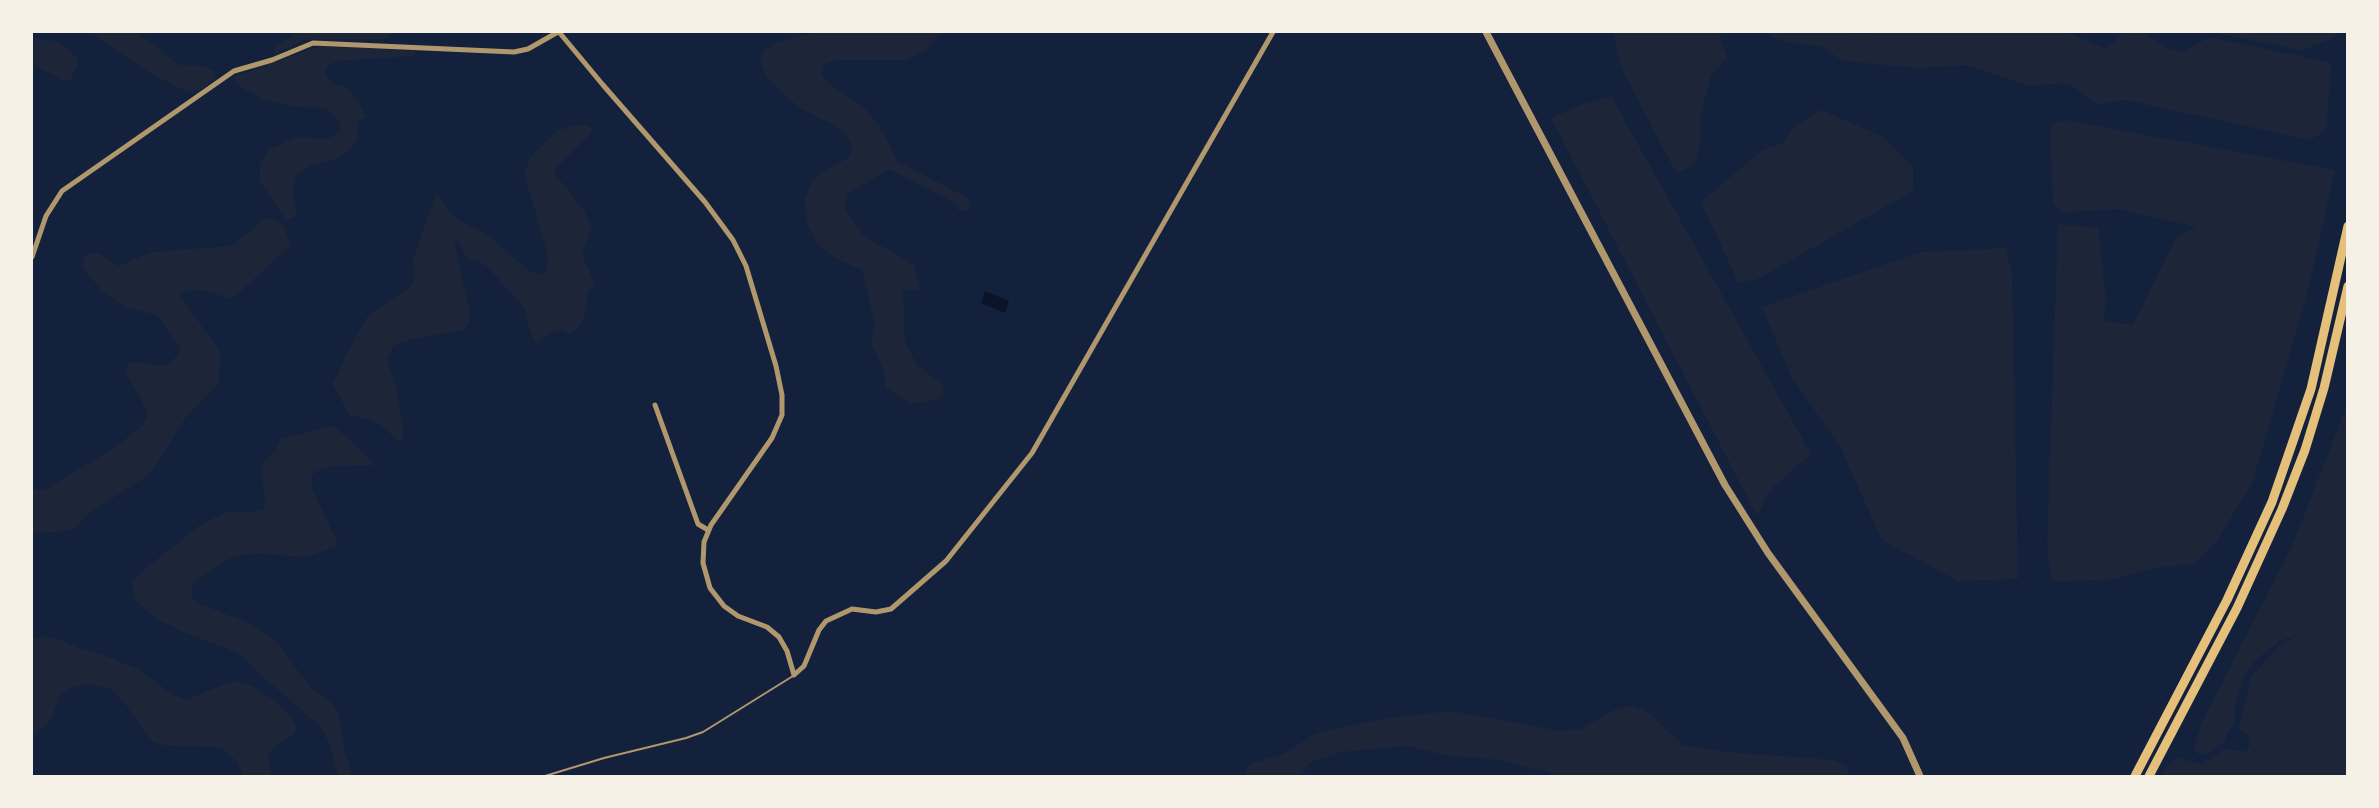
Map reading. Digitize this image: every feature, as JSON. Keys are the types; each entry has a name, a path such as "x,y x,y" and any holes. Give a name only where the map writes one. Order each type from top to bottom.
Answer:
{"highway":[{"path":"2129,777 2137,772 2227,600 2272,502 2311,389 2348,226"},
{"path":"2149,777 2237,608 2282,509 2305,450 2324,388 2348,286"}],"street":[{"path":"32,257 46,216 62,191 234,71 272,60 305,45 316,43 514,52 528,49 559,32 603,86 705,202 730,236 746,266 772,352 782,395 779,424 772,438 708,530 703,547 703,563 712,592 731,612 767,627 777,634 787,651 794,675 804,666 820,627 829,618 852,609 876,612 891,609 939,567 1032,453 1273,32"},
{"path":"1486,32 1725,485 1768,552 1903,738 1920,777"},
{"path":"655,405 698,524 708,530"}],"lane":[{"path":"545,777 604,758 703,732 794,675"}],"shaded area":[{"path":"90,32 136,32 180,65 204,66 216,72 215,79 198,91 188,92 151,74"},
{"path":"298,32 395,32 386,39 304,40 275,54 273,48"},
{"path":"815,32 940,32 927,50 906,60 836,60 823,65 821,75 828,83 869,112 883,132 897,161 968,198 971,203 967,211 957,210 959,205 889,169 848,194 844,208 864,236 914,265 920,291 903,289 905,343 918,366 944,386 943,395 937,400 910,404 885,387 884,371 871,343 875,325 862,270 833,257 819,246 808,227 804,200 812,182 819,175 849,157 852,148 850,139 839,128 800,108 781,92 766,76 760,61 764,51 776,43"},
{"path":"1613,32 1718,32 1727,56 1711,76 1700,116 1701,140 1695,164 1683,171 1675,171 1621,67"},
{"path":"1766,32 1857,34 2066,32 2106,49 2124,32 2143,32 2168,49 2183,52 2209,37 2331,63 2326,130 2310,140 2126,100 2097,104 2068,83 2029,86 1967,65 1918,68 1843,61 1822,47 1780,41"},
{"path":"2209,32 2337,32 2336,37 2303,50"},
{"path":"32,37 46,41 53,40 77,58 78,64 71,79 64,82 32,65"},
{"path":"320,46 415,51 414,56 337,61 326,67 325,76 331,82 347,88 359,102 366,117 358,121 357,137 352,149 337,159 312,165 297,175 292,191 295,217 287,220 260,182 260,164 268,150 296,137 327,139 339,133 341,123 326,108 299,107 267,101 240,87 233,77"},
{"path":"1611,96 1811,454 1770,490 1757,516 1551,118 1581,105"},
{"path":"1821,110 1882,136 1913,167 1913,191 1756,280 1738,282 1701,202 1762,150 1783,143 1793,127"},
{"path":"2065,120 2335,170 2307,294 2252,484 2214,545 2194,563 2144,570 2116,579 2052,582 2047,546 2058,224 2098,228 2106,301 2103,321 2133,325 2177,236 2196,227 2118,209 2065,212 2053,205 2050,124"},
{"path":"583,124 591,127 592,132 553,171 585,212 591,227 582,255 596,286 588,290 584,319 578,328 569,334 562,330 549,333 538,344 535,342 524,308 488,267 477,260 467,259 459,241 454,242 470,313 469,322 464,330 412,339 393,346 387,360 395,382 404,433 401,441 392,436 386,428 370,420 349,415 333,384 367,317 411,286 415,278 413,259 436,194 440,195 442,202 457,219 489,236 529,271 541,275 546,271 548,256 524,173 530,157 558,130"},
{"path":"268,217 283,224 291,245 232,299 198,289 179,294 221,353 218,384 186,417 150,474 87,515 76,527 59,532 35,533 32,528 32,489 44,490 111,450 142,426 148,413 126,372 127,364 134,362 161,366 177,356 181,348 157,315 124,307 101,290 83,268 84,258 89,253 99,253 118,266 152,252 231,246"},
{"path":"2006,248 2012,275 2018,579 1958,581 1882,540 1841,449 1791,376 1762,307 1921,252"},
{"path":"985,291 1009,301 1005,313 981,303"},
{"path":"2347,405 2347,776 2162,776 2167,766 2178,758 2201,764 2226,749 2245,752 2250,745 2248,735 2239,729 2251,677 2282,643 2306,632 2279,641 2256,660 2245,674 2235,705 2234,725 2228,731 2225,741 2212,751 2199,755 2194,748 2202,722 2292,546"},
{"path":"333,426 354,443 374,465 332,466 315,472 311,477 312,489 338,543 336,546 309,556 299,557 258,553 241,555 229,559 194,582 191,590 192,597 197,603 252,624 276,641 311,688 331,703 338,713 344,751 352,776 338,776 329,743 321,727 254,669 244,657 154,617 135,600 132,582 200,525 226,512 251,512 263,509 265,504 263,463 275,452 281,439"},
{"path":"45,636 138,669 172,694 185,700 230,682 241,682 253,686 291,716 297,727 292,736 268,754 271,776 244,776 235,760 225,751 214,747 163,745 152,741 122,700 110,688 86,684 60,695 52,718 45,727 32,736 32,638"},
{"path":"1634,705 1650,714 1683,745 1726,752 1832,760 1849,767 1846,776 1551,776 1550,773 1499,760 1444,755 1407,746 1342,752 1309,763 1300,776 1243,776 1250,764 1284,754 1316,733 1387,718 1451,711 1561,731 1581,729 1614,710"}]}
